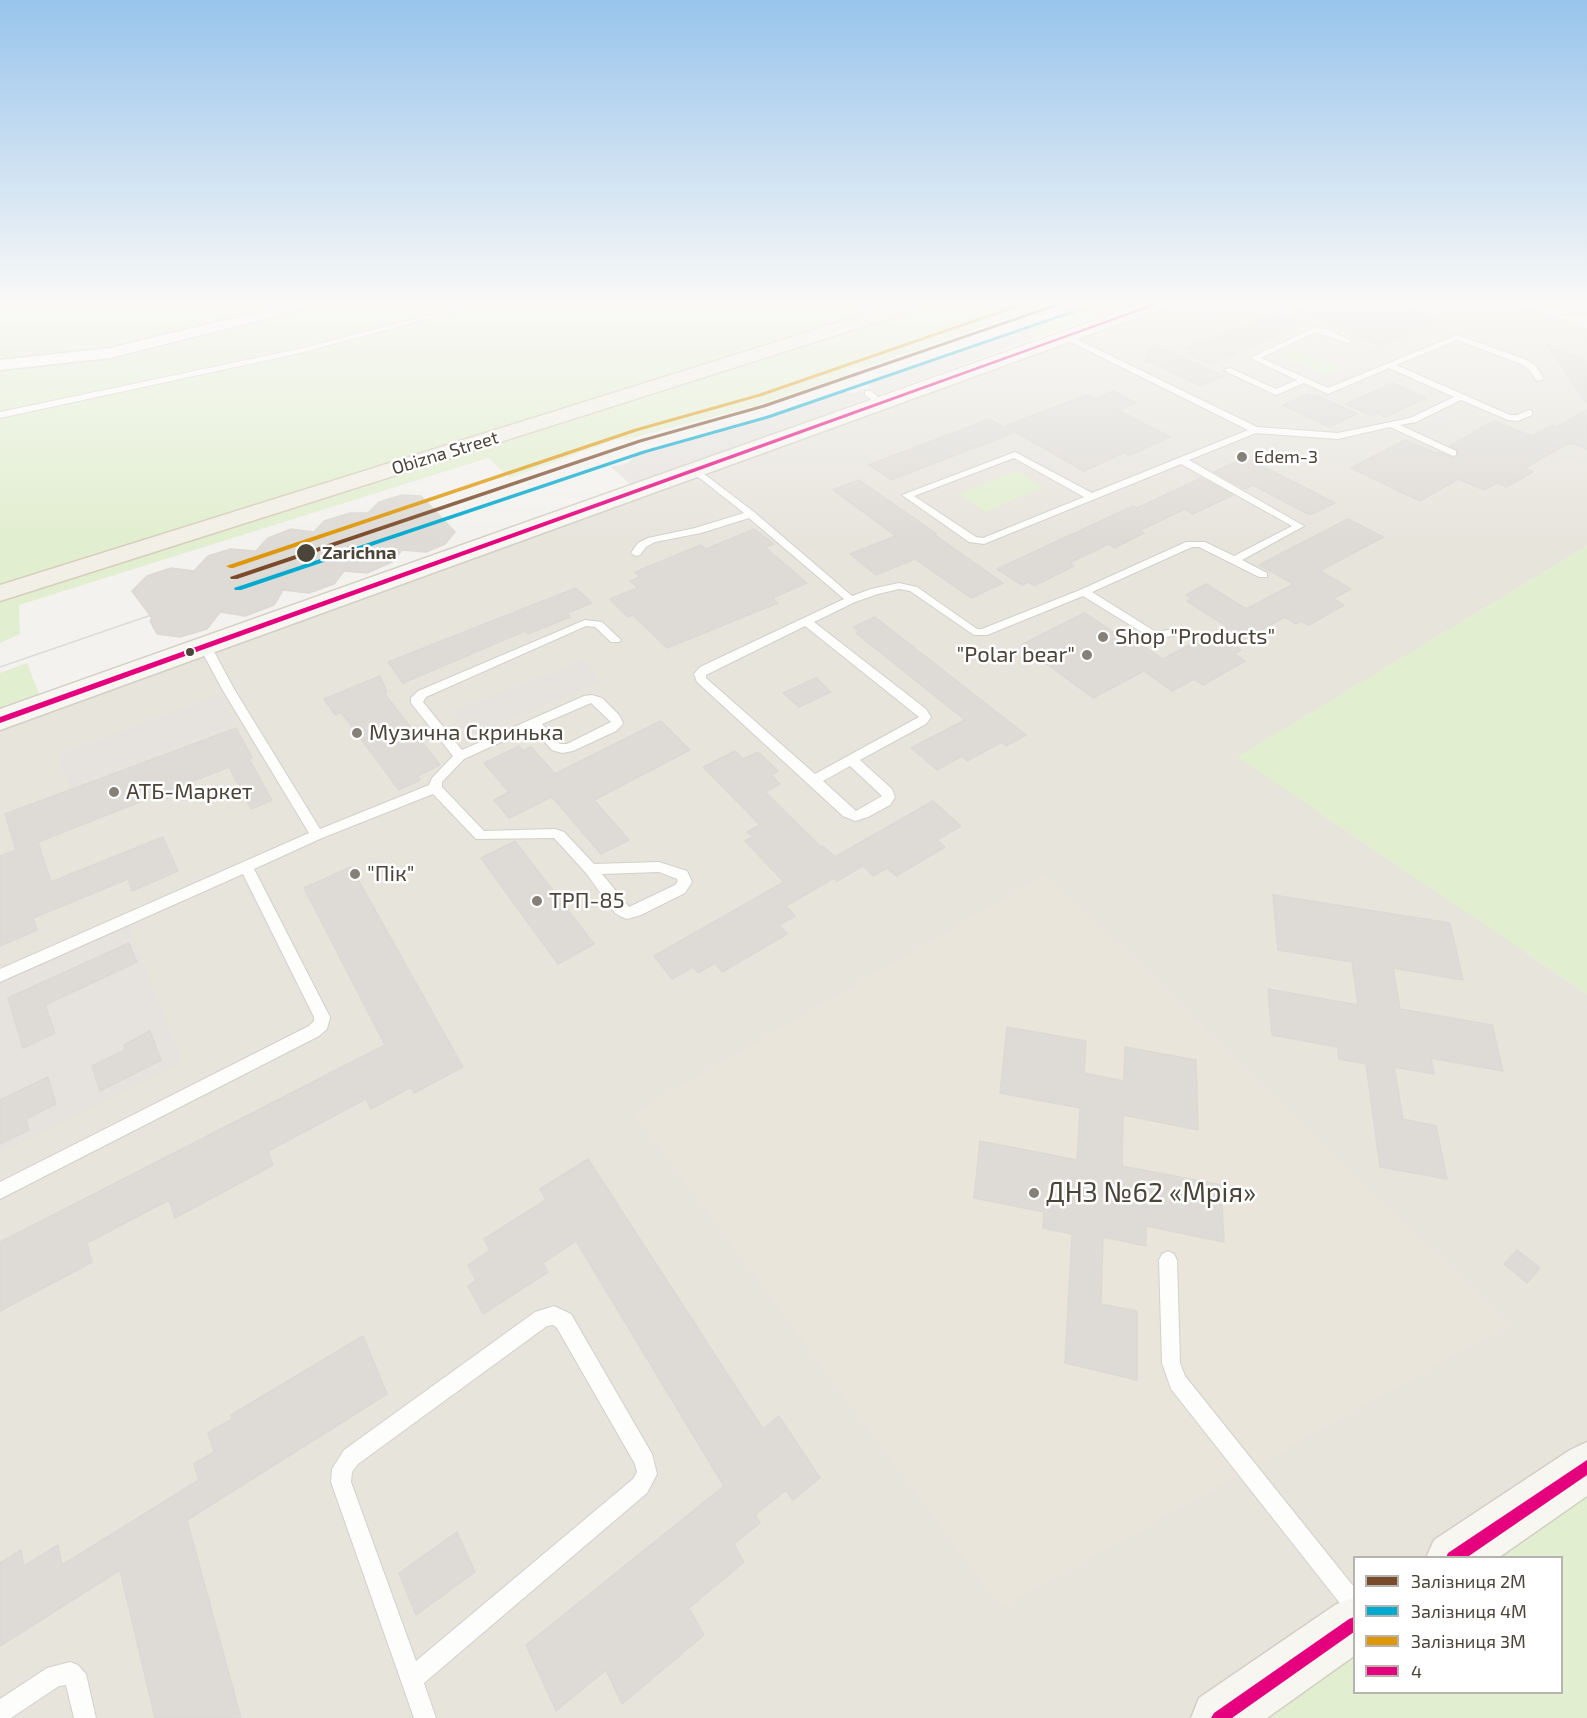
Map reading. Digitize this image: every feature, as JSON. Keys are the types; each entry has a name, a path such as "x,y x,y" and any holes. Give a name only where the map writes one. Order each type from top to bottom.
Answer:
{"main road":[{"name":"Obizna Street","path":"0,593 651,381"}],"street":[{"path":"0,720 696,470 874,398 926,381"},
{"path":"1454,1556 1587,1467"},
{"path":"1219,1718 1353,1625"}],"lane":[{"path":"0,415 159,381"},
{"path":"1157,381 1255,430 1327,436 1392,426 1417,418 1460,397"},
{"path":"1252,381 1276,392 1303,381"},
{"path":"1303,381 1322,390 1332,391 1353,381"},
{"path":"1424,381 1514,418 1529,413"},
{"path":"1392,426 1452,453"},
{"path":"1091,497 1016,455 908,495 978,542 1183,461 1255,430"},
{"path":"1183,461 1299,526 1235,560"},
{"path":"696,470 851,600"},
{"path":"636,553 642,545 652,540 697,531 751,514"},
{"path":"852,760 887,792 889,797 885,802 855,816 848,813 701,679 700,674 851,600 898,586 914,589 974,632 982,633 1084,592 1190,544 1201,544 1263,575"},
{"path":"1084,592 1152,634 1158,636 1181,631"},
{"path":"807,622 922,712 925,717 922,721 814,780"},
{"path":"460,756 417,703 417,698 422,694 585,623 598,624 615,640"},
{"path":"205,646 228,689 317,835"},
{"path":"435,788 436,781 460,756 584,700 598,701 615,718 616,723 612,728 562,750 556,747 534,723"},
{"path":"0,976 317,835 435,788"},
{"path":"435,788 480,836 555,832 591,869 620,909 627,913 636,911 680,889 686,882 682,875 659,867 591,869"},
{"path":"0,1191 314,1031 322,1024 322,1017 246,867"},
{"path":"1168,1260 1171,1363 1178,1382 1239,1462 1353,1603"},
{"path":"411,1679 640,1486 647,1474 645,1461 564,1321 554,1316 542,1318 351,1457 342,1468 341,1482 411,1679 425,1718"},
{"path":"0,1712 55,1676 70,1673 78,1682 85,1718"}],"shaded area":[{"path":"917,381 631,485 611,467 628,463 638,452 765,417 844,391 853,393 869,387 867,383"},
{"path":"942,381 1587,381 1587,546 1238,757 1587,994 1587,1467 1454,1556 1353,1556 1353,1625 1219,1718 0,1718 0,720"},
{"path":"1440,416 1455,423 1428,436 1413,429"},
{"path":"1035,451 1085,479 1072,484 1023,456"},
{"path":"583,661 601,682 469,736 452,712"},
{"path":"220,695 235,724 69,787 57,755"},
{"name":"ДНЗ №62 «Мрія»","path":"1046,874 1509,1325 1001,1608 634,1113"},
{"path":"128,926 182,1061 0,1152 0,982"}],"green space":[{"path":"0,381 829,381 758,405 632,438 614,440 510,478 488,458 19,605 20,634 0,643"},
{"path":"1017,471 1043,487 985,512 959,494"},
{"path":"1587,546 1587,994 1237,757"},
{"path":"27,663 43,704 0,720 0,673"},
{"path":"1587,1467 1587,1718 1219,1718 1353,1625 1353,1694 1563,1694 1563,1556 1454,1556"}],"building":[{"path":"1191,381 1212,381 1201,386"},
{"path":"1572,381 1587,381 1587,404"},
{"path":"1393,383 1426,398 1385,417 1377,413 1372,416 1346,404"},
{"path":"1114,391 1136,403 1118,410 1170,437 1128,456 1124,453 1084,471 1005,426 1087,395 1094,399"},
{"path":"1308,394 1313,397 1316,395 1357,414 1329,427 1283,405"},
{"path":"1587,410 1587,449 1572,443 1565,445 1525,468 1533,472 1506,487 1497,483 1484,490 1458,479 1420,501 1351,468 1405,440 1454,458 1458,456 1458,451 1450,446 1494,421 1532,436 1552,425 1557,427"},
{"path":"989,419 1013,433 891,480 869,465"},
{"path":"1244,458 1335,503 1310,515 1253,485 1245,489 1214,472"},
{"path":"1201,478 1233,495 1193,514 1185,509 1139,531 1144,533 1114,548 1109,544 1069,563 1074,566 1034,586 1028,582 1022,585 997,569 1133,506 1137,508"},
{"path":"859,480 1003,583 971,598 915,559 876,575 850,554 896,536 833,490"},
{"path":"402,495 421,496 455,532 445,544 426,552 402,550 392,562 367,573 344,571 334,584 309,593 283,590 274,605 245,616 220,612 207,629 180,637 157,634 150,621 152,618 132,591 147,576 171,568 194,571 208,556 231,549 256,551 268,538 291,529 314,532 324,521 350,513 368,513 379,502"},
{"path":"1348,519 1383,537 1320,571 1351,589 1333,599 1344,605 1309,625 1301,621 1296,624 1285,617 1233,645 1241,650 1234,654 1245,661 1203,685 1194,679 1172,691 1144,671 1093,698 1021,645 1085,613 1115,633 1120,630 1163,659 1226,626 1187,601 1192,599 1186,595 1206,584 1246,609 1294,584 1259,565"},
{"path":"754,529 774,544 765,547 807,583 772,598 778,603 667,648 633,615 628,617 610,599 638,588 630,581 640,577 635,572 701,545 706,549"},
{"path":"576,588 592,603 567,613 570,617 528,634 525,631 403,683 388,662"},
{"path":"875,617 1026,735 1006,746 1002,742 967,761 962,756 937,770 911,748 965,720 856,633 859,631 853,627"},
{"path":"380,676 387,692 384,693 440,765 417,776 420,780 399,790 341,712 335,715 324,699"},
{"path":"816,678 831,692 799,707 783,693"},
{"path":"661,721 690,750 594,800 629,840 601,854 553,798 509,818 494,800 509,792 484,763 519,746 523,751 531,747 555,774"},
{"path":"236,728 252,758 249,759 272,800 251,809 229,767 38,842 51,882 163,837 178,871 132,891 128,879 33,918 37,930 0,946 0,856 16,850 5,814"},
{"path":"735,751 743,759 758,752 778,771 771,775 780,784 765,792 821,847 823,846 835,857 933,801 961,826 937,840 945,847 896,876 887,868 873,876 863,866 837,881 834,878 786,906 795,916 779,925 787,934 722,972 715,963 698,973 693,967 672,979 654,956 784,882 745,841 753,837 747,832 760,825 703,767"},
{"name":"ТРП-85","path":"515,841 594,944 558,964 481,858"},
{"path":"351,867 463,1067 414,1093 411,1087 371,1109 366,1099 268,1151 273,1165 175,1218 169,1200 87,1243 92,1262 0,1311 0,1242 385,1045 304,888"},
{"path":"1273,895 1450,923 1463,980 1393,968 1400,1009 1492,1025 1503,1071 1431,1058 1434,1074 1394,1067 1403,1119 1436,1126 1447,1179 1380,1167 1366,1064 1339,1059 1338,1047 1272,1035 1268,989 1358,1005 1352,962 1278,950"},
{"path":"129,943 137,962 45,1005 55,1033 23,1048 8,998"},
{"path":"1007,1027 1086,1041 1084,1073 1124,1081 1125,1047 1196,1060 1198,1130 1123,1115 1122,1166 1221,1185 1224,1242 1146,1226 1146,1246 1103,1237 1101,1304 1137,1311 1137,1380 1065,1363 1072,1234 1043,1228 1044,1212 974,1198 980,1141 1077,1160 1080,1108 1000,1093"},
{"path":"150,1031 161,1060 100,1091 92,1066 125,1050 124,1045"},
{"path":"48,1077 56,1104 26,1119 29,1130 0,1144 0,1100"},
{"path":"588,1159 763,1429 779,1416 820,1478 793,1500 786,1490 755,1515 760,1523 734,1544 744,1562 689,1608 704,1635 622,1704 606,1670 556,1711 526,1645 724,1486 576,1241 543,1263 548,1272 483,1314 468,1286 476,1281 468,1265 490,1251 484,1239 546,1200 540,1189"},
{"path":"1517,1250 1540,1268 1527,1283 1504,1264"},
{"path":"363,1336 387,1394 187,1520 241,1718 155,1718 120,1570 0,1646 0,1563 21,1550 24,1566 58,1545 62,1565 199,1480 194,1464 214,1452 208,1433 232,1419 231,1415"},
{"path":"457,1532 475,1572 416,1615 399,1573"}],"tram line":[{"path":"0,667 157,613"}],"rail line":[{"name":"3М","path":"230,566 636,430 760,395 800,381"},
{"name":"2М","path":"234,577 640,441 764,406 836,381"},
{"name":"4М","path":"238,588 644,452 768,417 872,381"}],"transit line":[{"name":"4","path":"0,720 942,381"},
{"name":"4","path":"1456,1556 1587,1467"},
{"name":"4","path":"1219,1718 1353,1625"}],"place":[{"name":"Edem-3","path":"1242,457"},
{"name":"Zarichna","path":"306,553"},
{"name":"Shop \"Products\"","path":"1103,637"},
{"name":"\"Polar bear\"","path":"1087,655"},
{"name":"Музична Скринька","path":"357,733"},
{"name":"АТБ-Маркет","path":"114,792"},
{"name":"\"Пік\"","path":"355,874"},
{"name":"ТРП-85","path":"537,901"},
{"name":"ДНЗ №62 «Мрія»","path":"1034,1193"}]}
